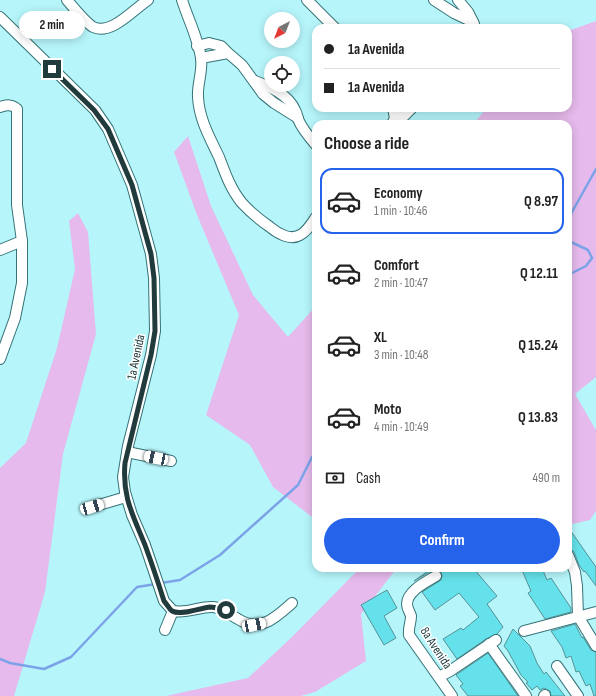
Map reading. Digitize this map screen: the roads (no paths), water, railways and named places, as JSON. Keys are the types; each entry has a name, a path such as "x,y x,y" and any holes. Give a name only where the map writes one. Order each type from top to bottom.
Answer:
{"street":[{"path":"67,0 91,26 100,29 109,28 118,23 138,6 148,0"},
{"path":"182,0 201,58 198,98 204,124 228,178 242,202 251,212 276,233 291,237 300,235 312,222"},
{"path":"308,0 331,24"},
{"path":"434,0 472,24"},
{"path":"458,0 468,12 474,24"},
{"name":"1a Avenida","path":"0,17 94,110 108,129 132,185 151,254 154,278 155,331 151,355 127,452 124,477 126,497 132,515 145,545 164,601 173,611"},
{"path":"197,46 209,43 221,46 242,65 254,81 277,91 287,99 295,109 298,118 312,140"},
{"path":"201,58 228,53"},
{"path":"0,107 7,105 14,106 18,109 18,205 22,241 22,283 15,318 0,359"},
{"path":"393,117 404,116 408,112"},
{"path":"0,250 22,241"},
{"path":"127,452 171,461"},
{"path":"92,507 126,497"},
{"path":"572,565 575,572 577,586 578,616 596,646"},
{"name":"8a Avenida","path":"436,576 415,590 410,596 407,604 411,616 408,629 409,635 452,696"},
{"path":"165,630 173,611 186,612 212,607 226,610 239,620 254,625 268,622 292,603"},
{"path":"524,631 596,612"},
{"path":"439,677 450,672 493,642 526,696"},
{"path":"557,666 578,696"}],"waterway":[{"path":"572,212 596,169"},
{"path":"572,242 588,250 592,258 586,266 572,273"},
{"path":"161,583 180,580 220,555 298,485 312,457"},
{"path":"0,659 10,663 44,669 71,657 137,587 156,584"}]}
